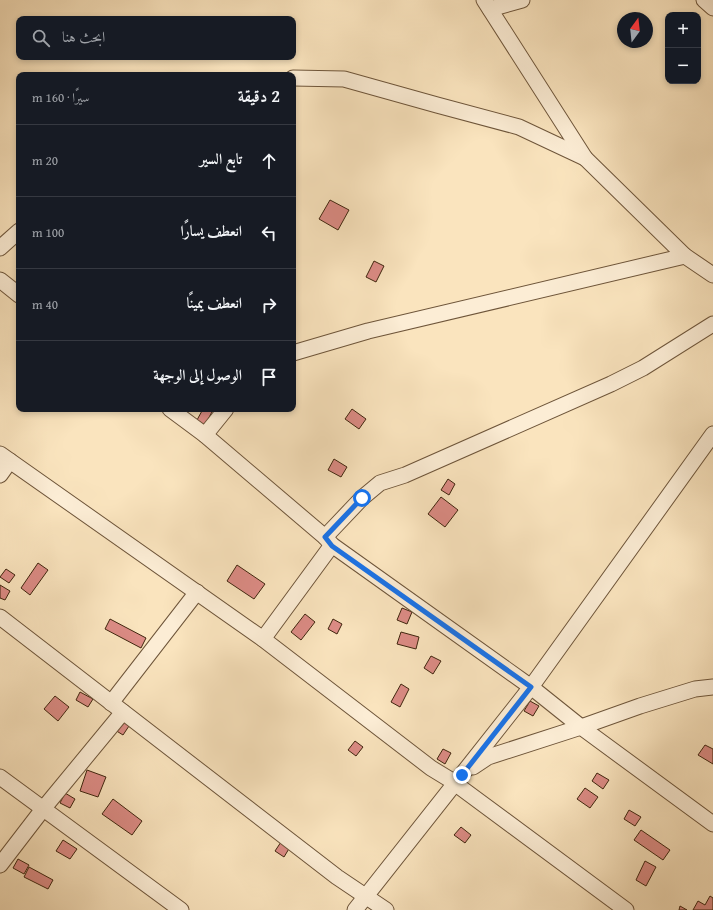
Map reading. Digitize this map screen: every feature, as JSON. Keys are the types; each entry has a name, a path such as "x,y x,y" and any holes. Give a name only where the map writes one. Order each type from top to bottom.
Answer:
{"street":[{"path":"522,0 487,5 585,158 685,256 713,275"},
{"path":"704,0 713,8"},
{"path":"296,78 344,80 437,104 519,127 585,158"},
{"path":"0,248 16,234"},
{"path":"296,352 368,330 685,256"},
{"path":"0,280 16,293"},
{"path":"263,640 329,541 362,498 380,483 405,475 611,384 643,368 713,324"},
{"path":"174,412 205,435 329,541 531,687 580,727 713,824"},
{"path":"205,435 224,412"},
{"path":"355,910 531,687 713,434"},
{"path":"0,475 5,457 263,640 431,768 458,779 626,910"},
{"path":"0,865 43,809 117,707 197,592"},
{"path":"0,617 337,877 386,910"},
{"path":"458,779 488,757 694,689 713,687"},
{"path":"0,777 181,910"}],"building":[{"path":"330,200 349,210 338,230 319,219"},
{"path":"374,261 384,266 376,282 366,277"},
{"path":"352,409 366,419 359,429 345,419"},
{"path":"201,412 212,412 205,425 197,420"},
{"path":"334,459 347,467 341,477 328,470"},
{"path":"448,479 455,484 449,495 441,490"},
{"path":"441,497 458,510 445,527 428,514"},
{"path":"38,563 48,570 30,595 21,588"},
{"path":"237,565 265,584 254,599 227,581"},
{"path":"6,569 15,575 9,583 0,577"},
{"path":"0,585 10,591 5,600 0,598"},
{"path":"402,608 412,612 407,624 397,620"},
{"path":"305,614 315,622 301,640 291,632"},
{"path":"110,619 146,638 141,648 105,629"},
{"path":"333,619 342,624 337,634 328,629"},
{"path":"401,632 419,637 416,649 397,644"},
{"path":"431,656 441,661 433,674 424,668"},
{"path":"401,684 409,689 400,707 391,702"},
{"path":"80,692 93,699 88,707 76,700"},
{"path":"55,696 69,707 58,721 44,709"},
{"path":"530,701 539,706 533,716 524,711"},
{"path":"121,720 129,726 123,735 115,730"},
{"path":"355,741 363,747 356,756 348,750"},
{"path":"705,745 713,749 713,764 698,755"},
{"path":"443,749 451,753 445,764 437,759"},
{"path":"87,770 106,777 98,797 80,791"},
{"path":"597,773 609,780 603,789 592,781"},
{"path":"585,788 598,797 590,808 577,799"},
{"path":"65,793 75,799 70,808 60,803"},
{"path":"113,799 142,821 132,835 102,814"},
{"path":"629,810 641,817 635,826 624,819"},
{"path":"461,827 471,835 465,843 454,835"},
{"path":"641,830 670,850 663,860 634,840"},
{"path":"63,840 77,849 70,859 56,851"},
{"path":"281,842 290,847 284,857 275,851"},
{"path":"18,859 29,865 24,874 13,868"},
{"path":"645,861 656,867 646,886 636,880"},
{"path":"29,867 53,880 48,889 24,877"},
{"path":"710,896 713,898 713,910 693,910 698,901 705,905"},
{"path":"680,906 687,910 679,910"}],"route":[{"path":"362,498 325,537 332,546 531,687 462,775"}]}
